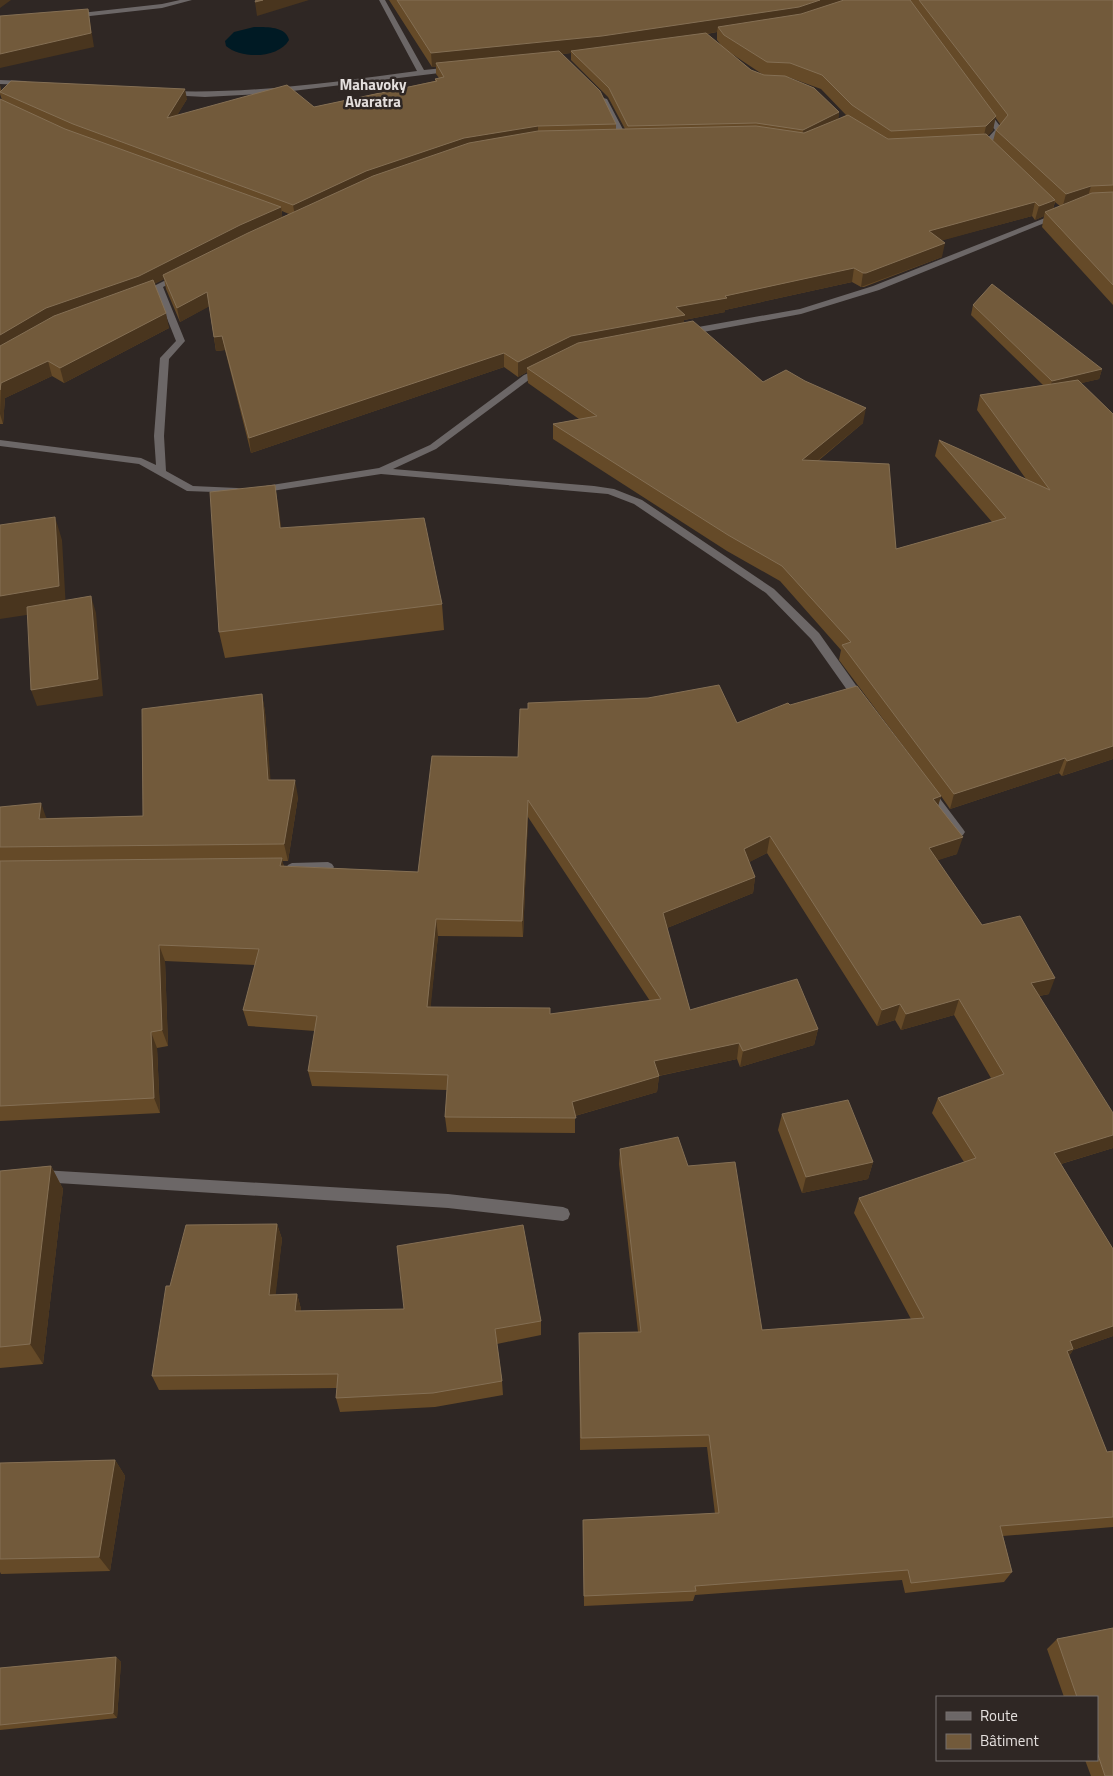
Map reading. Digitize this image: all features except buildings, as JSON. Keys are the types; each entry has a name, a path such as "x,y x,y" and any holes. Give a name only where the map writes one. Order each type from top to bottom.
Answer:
{"street":[{"path":"64,17 162,6 189,0"},
{"path":"382,0 421,72"},
{"path":"156,92 204,96 278,91 457,68"},
{"path":"0,82 13,85 33,83"},
{"path":"597,93 604,100 624,139"},
{"path":"966,145 986,144 999,130 981,106"},
{"path":"614,139 634,139"},
{"path":"986,144 993,151"},
{"path":"678,334 801,310 876,288 1062,212"},
{"path":"127,300 185,274"},
{"path":"159,287 180,341 165,358 159,436 161,472"},
{"path":"381,471 433,447 528,377 551,366"},
{"path":"0,443 141,461 191,489 247,492 381,471 610,491 638,502 746,573 792,611 815,636 867,710"},
{"path":"919,778 959,832"},
{"path":"278,868 328,867"},
{"path":"30,1176 448,1201 563,1214"}],"water":[{"path":"254,27 270,27 280,30 287,35 289,40 277,51 259,55 241,53 226,46 225,41 234,32"}],"district":[{"name":"Mahavoky Avaratra","path":"373,92"}]}
